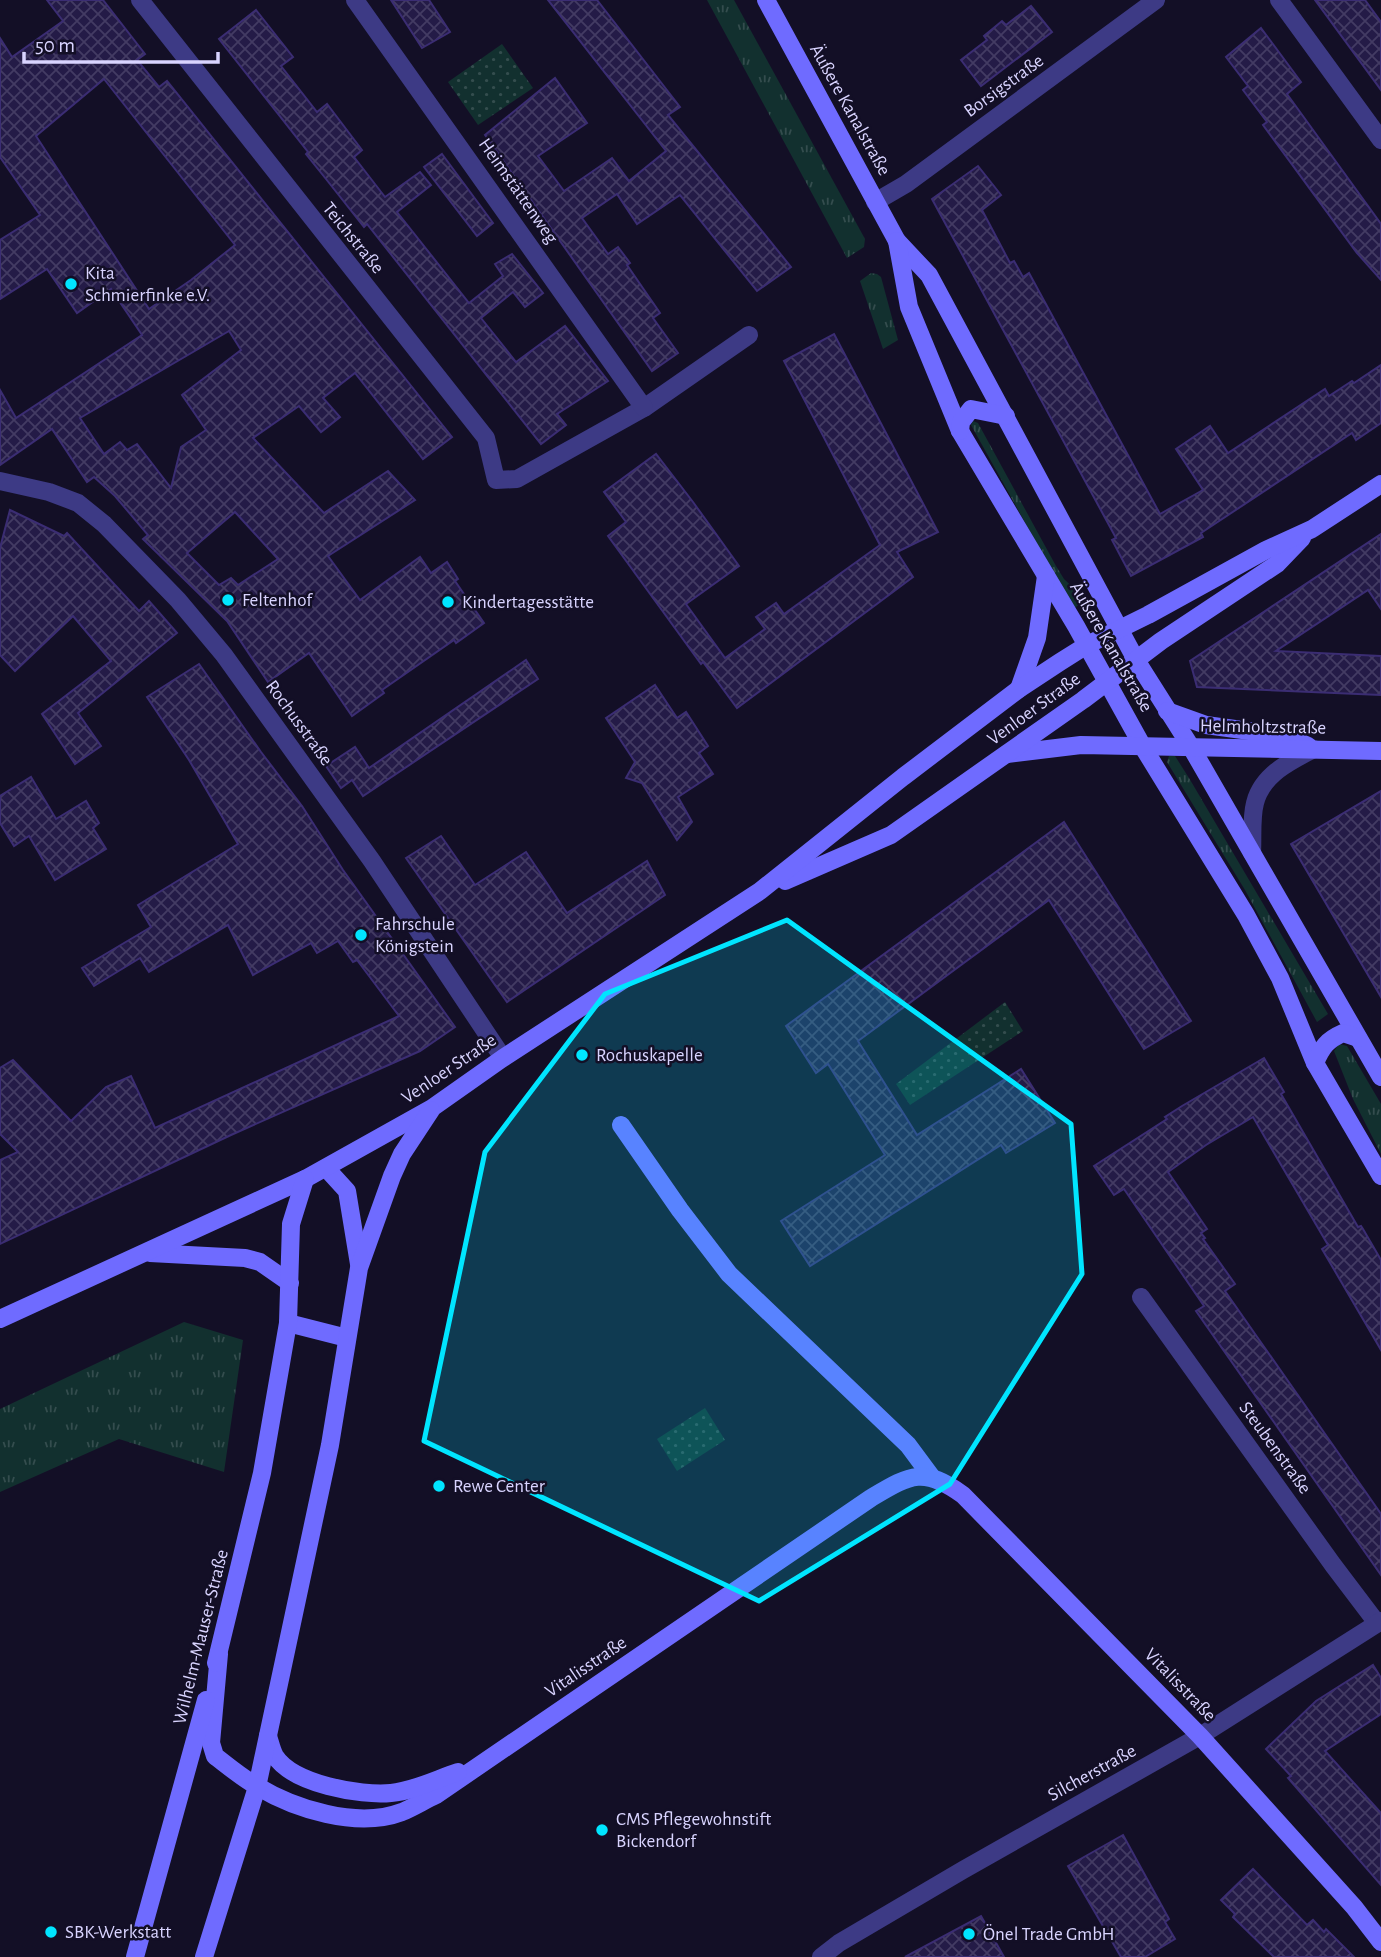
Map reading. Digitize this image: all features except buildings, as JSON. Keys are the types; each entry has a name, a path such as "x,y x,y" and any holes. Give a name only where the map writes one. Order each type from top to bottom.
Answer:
{"main road":[{"name":"Äußere Kanalstraße","path":"766,0 897,241 929,275 1136,660 1191,747 1381,1077"},
{"name":"Äußere Kanalstraße","path":"897,241 909,307 960,431 1087,645 1143,747 1246,915 1275,968 1315,1063 1381,1176"},
{"path":"960,431 961,422 971,409 1006,416"},
{"name":"Venloer Straße","path":"0,1319 306,1179 432,1108 503,1058 760,891 1019,689 1087,645 1312,528 1381,484"},
{"name":"Venloer Straße","path":"760,891 891,835 1136,660 1277,564 1312,528"},
{"path":"1019,689 1037,638 1046,576"},
{"path":"1167,711 1206,725 1286,736 1314,749"},
{"name":"Helmholtzstraße","path":"1006,755 1081,745 1381,751"},
{"path":"1315,1063 1323,1045 1332,1038 1343,1033 1358,1038"},
{"path":"204,1957 257,1787 330,1445 359,1268 402,1154 432,1108"},
{"name":"Vitalisstraße","path":"621,1125 680,1210 729,1274 908,1445 931,1476"},
{"path":"326,1168 347,1191 359,1268"},
{"name":"Wilhelm-Mauser-Straße","path":"135,1957 219,1654 262,1473 288,1323 291,1224 306,1179"},
{"name":"Venloer Straße","path":"145,1253 245,1258 260,1262 290,1283"},
{"path":"288,1323 347,1338"},
{"name":"Vitalisstraße","path":"219,1654 211,1743 215,1756 257,1787 293,1803 333,1815 365,1818 400,1813 436,1795 871,1498 911,1478 931,1476 963,1495 1200,1736 1354,1907 1381,1942"},
{"name":"Vitalisstraße","path":"267,1733 274,1755 285,1766 306,1777 360,1793 393,1793 478,1765"}],"street":[{"name":"Teichstraße","path":"140,0 486,438 496,480 517,479 644,408"},
{"name":"Heimstättenweg","path":"355,0 644,408"},
{"name":"Borsigstraße","path":"875,202 906,184 1156,0"},
{"path":"1279,0 1381,140"},
{"path":"644,408 749,335"},
{"name":"Rochusstraße","path":"0,481 49,492 78,503 104,524 178,600 224,655 372,861 503,1058"},
{"path":"1252,853 1255,803 1267,780 1285,764 1314,749"},
{"name":"Steubenstraße","path":"1141,1297 1332,1565 1379,1622"},
{"name":"Silcherstraße","path":"821,1957 839,1943 963,1870 1200,1736 1379,1622"}],"highlighted area":[{"path":"787,920 1071,1124 1082,1274 950,1484 759,1601 424,1441 485,1152 605,994"}],"green space":[{"path":"707,0 734,0 865,239 864,247 847,258"},
{"path":"502,44 533,88 478,125 448,82"},
{"path":"871,273 881,277 898,340 883,349 860,281"},
{"path":"973,421 978,423 1064,579 1086,600 1073,609 971,425"},
{"path":"1169,756 1175,756 1189,778 1328,1014 1317,1022 1245,890 1167,762"},
{"path":"1005,1002 1023,1031 910,1105 896,1084"},
{"path":"1339,1044 1347,1046 1381,1104 1381,1154 1353,1099 1334,1051"},
{"path":"184,1322 243,1340 224,1472 119,1439 0,1492 0,1409"},
{"path":"705,1408 725,1440 677,1471 657,1439"}],"place":[{"name":"Kita Schmierfinke e.V.","path":"71,284"},
{"name":"Feltenhof","path":"228,600"},
{"name":"Kindertagesstätte","path":"448,602"},
{"name":"Fahrschule Königstein","path":"361,935"},
{"name":"Rochuskapelle","path":"582,1055"},
{"name":"Rewe Center","path":"439,1486"},
{"name":"CMS Pflegewohnstift Bickendorf","path":"602,1830"},
{"name":"SBK-Werkstatt","path":"51,1932"},
{"name":"Önel Trade GmbH","path":"969,1934"}]}
